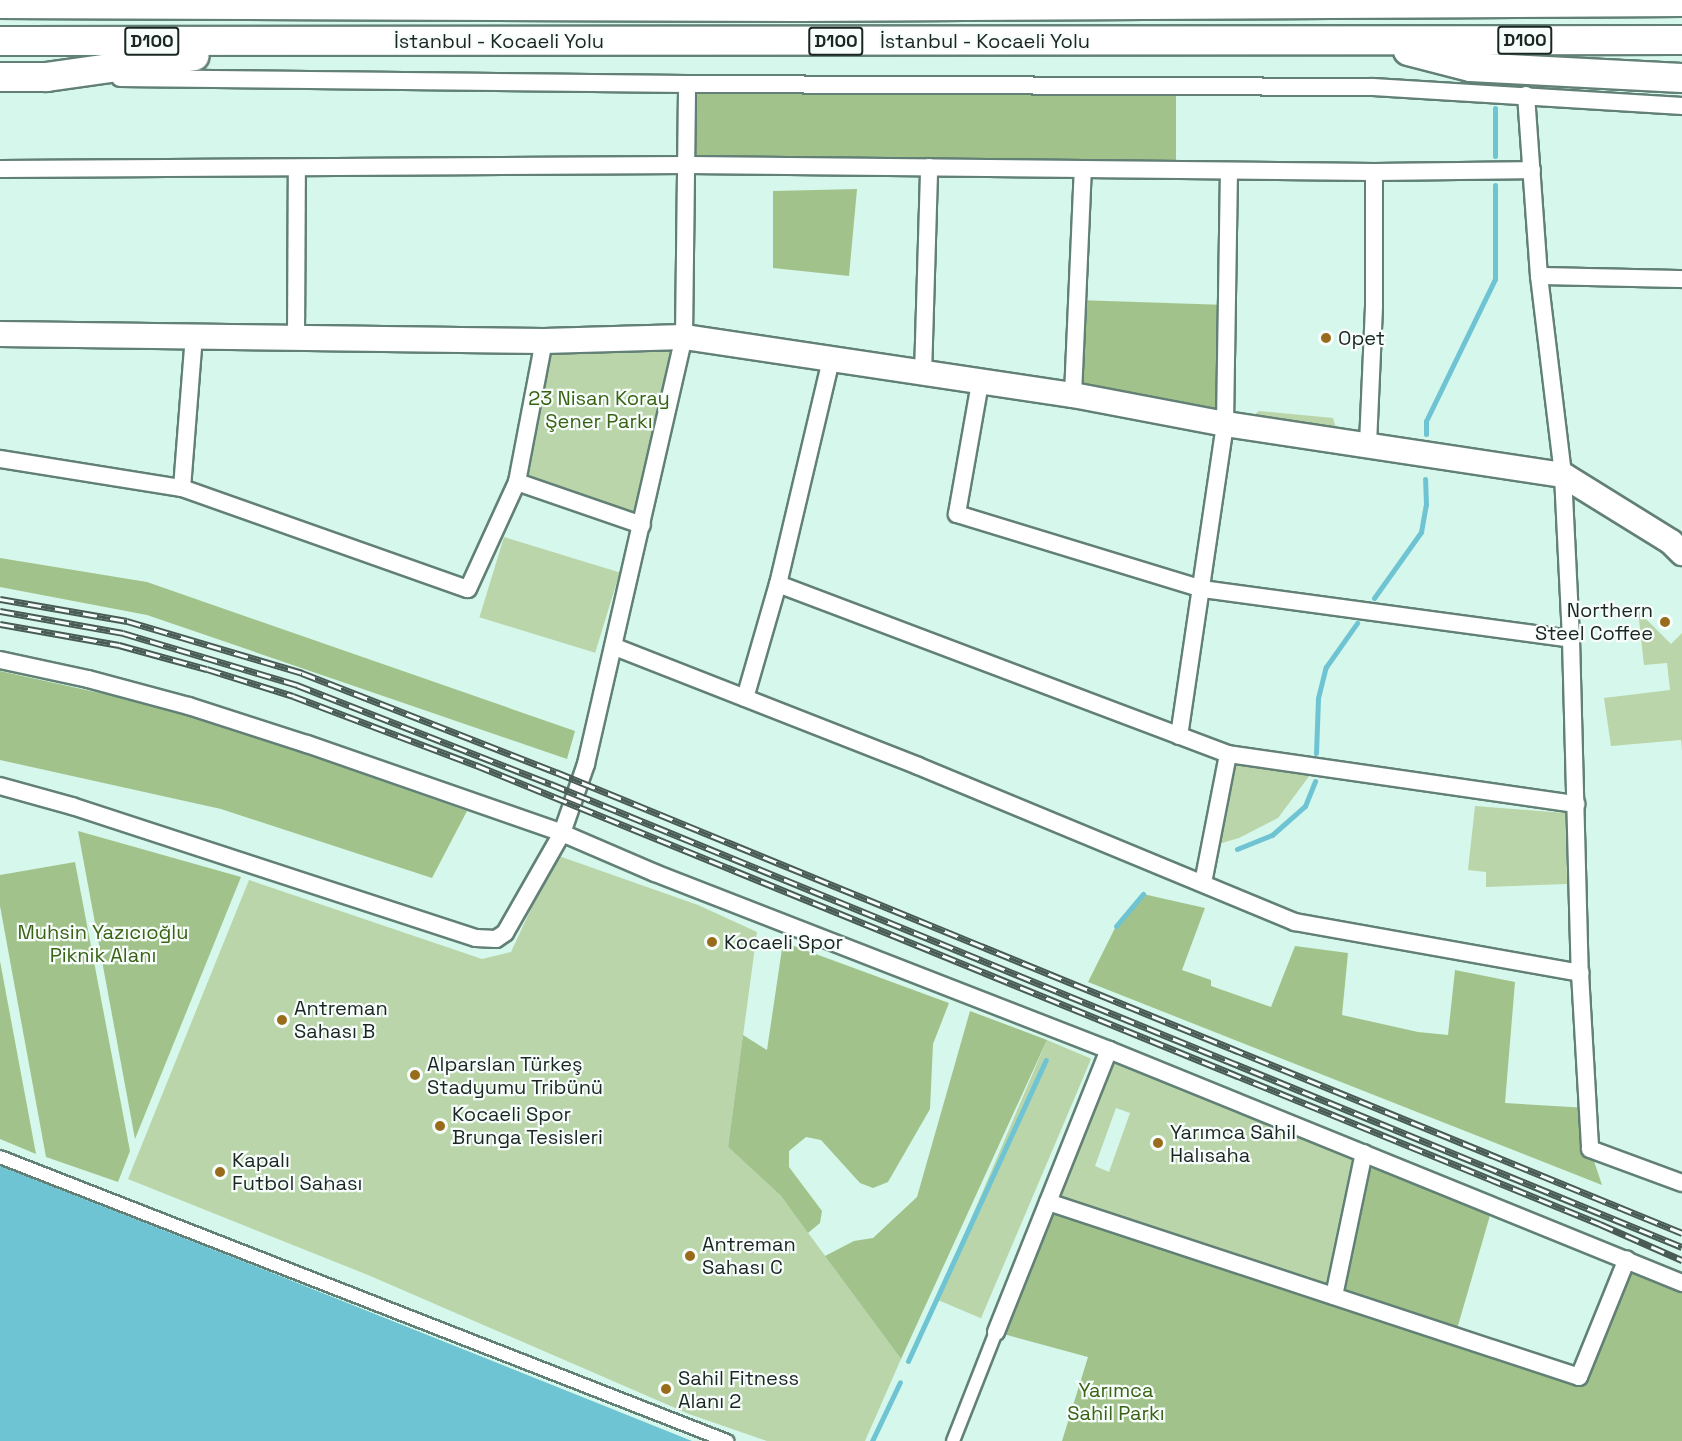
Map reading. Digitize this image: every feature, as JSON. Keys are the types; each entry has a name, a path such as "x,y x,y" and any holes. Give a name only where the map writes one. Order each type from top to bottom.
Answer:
{"highway":[{"path":"1413,3 1441,0"},
{"name":"D100","path":"0,4 799,7 1682,2"},
{"name":"İstanbul - Kocaeli Yolu","path":"0,40 1682,40"},
{"path":"0,77 47,77 305,41"},
{"path":"1368,41 1470,67 1682,78"}],"main road":[{"path":"0,334 544,341 684,338 923,375 1073,395 1225,424 1563,475 1678,542"}],"street":[{"path":"47,77 687,84 1373,87 1682,106"},
{"path":"0,786 72,806 487,940 496,939 505,933 562,833 586,764 615,647 684,338 688,165 687,84"},
{"path":"1526,95 1539,276 1563,475 1571,639 1580,973 1590,1149 1682,1183"},
{"path":"0,169 688,165 1374,172 1532,170"},
{"path":"923,375 928,167"},
{"path":"296,337 297,168"},
{"path":"1073,395 1083,169"},
{"path":"1179,736 1225,424 1229,171"},
{"path":"1368,444 1374,305 1374,172"},
{"path":"1539,276 1682,279"},
{"path":"182,488 194,336"},
{"path":"0,459 182,488 468,589 517,482 544,341"},
{"path":"745,698 778,585 831,360"},
{"path":"980,383 957,514 1202,589 1571,639"},
{"path":"517,482 642,525"},
{"path":"778,585 1228,754 1576,804"},
{"path":"615,647 1295,922 1580,973"},
{"path":"0,660 88,679 189,706 307,744 562,833 655,873 1109,1050 1682,1283"},
{"path":"1203,883 1228,754"},
{"path":"952,1441 1109,1050"},
{"path":"1334,1296 1364,1153"},
{"path":"0,1157 728,1441"},
{"path":"1048,1202 1579,1377 1627,1259"}],"green space":[{"path":"687,84 1176,84 1176,165 687,165"},
{"path":"857,189 849,276 773,268 773,191"},
{"path":"1077,300 1227,305 1225,424 1073,395"},
{"name":"23 Nisan Koray Şener Parkı","path":"684,337 642,525 517,482 544,341"},
{"path":"1259,411 1333,418 1336,428 1252,417"},
{"path":"504,537 620,572 595,653 479,617"},
{"path":"0,558 147,582 575,731 567,759 147,615 0,587"},
{"path":"1638,611 1671,644 1682,633 1682,751 1681,740 1611,746 1604,698 1670,690 1667,663 1644,665"},
{"path":"0,671 186,712 467,811 432,878 221,809 0,760"},
{"path":"1231,760 1310,775 1278,818 1239,838 1215,845"},
{"path":"1475,806 1566,813 1567,884 1486,887 1486,872 1468,870"},
{"name":"Muhsin Yazıcıoğlu Piknik Alanı","path":"78,831 241,877 135,1139"},
{"name":"Kocaeli Spor Brunga Tesisleri","path":"556,855 698,905 757,932 728,1147 781,1196 901,1359 865,1441 767,1441 689,1414 368,1275 128,1179 249,880 482,959 511,952"},
{"path":"75,862 130,1151 118,1182 46,1157 0,906 0,875"},
{"path":"1143,894 1205,908 1182,970 1211,980 1211,986 1271,1007 1295,946 1348,953 1342,1015 1418,1032 1448,1035 1455,970 1515,982 1505,1103 1588,1108 1590,1149 1602,1185 1088,982 1116,926"},
{"path":"783,942 949,1003 933,1044 930,1109 888,1182 873,1188 860,1183 821,1140 806,1137 789,1151 789,1167 822,1211 820,1223 808,1233 781,1196 728,1147 743,1035 767,1050"},
{"path":"0,961 36,1154 0,1139"},
{"path":"970,1011 1047,1040 901,1359 825,1256 854,1241 873,1238 917,1197"},
{"path":"1047,1040 1091,1059 981,1318 937,1300"},
{"path":"1109,1050 1364,1153 1334,1296 1048,1202","holes":["1116,1108 1130,1113 1109,1172 1095,1166"]},
{"name":"Yarımca Sahil Parkı","path":"1364,1153 1493,1205 1455,1336 1579,1377 1627,1259 1682,1283 1682,1441 1062,1441 1088,1357 996,1332 1048,1202 1334,1296"}],"water":[{"path":"0,1166 255,1266 692,1441 0,1441"}],"waterway":[{"path":"1495,108 1495,156"},
{"path":"1426,434 1426,421 1495,279 1495,185"},
{"path":"1374,598 1421,532 1426,505 1425,479"},
{"path":"1316,753 1318,698 1326,667 1357,623"},
{"path":"1237,849 1272,835 1305,806 1315,781"},
{"path":"1116,926 1143,894"},
{"path":"908,1361 1046,1060"},
{"path":"872,1441 900,1382"}],"railway":[{"path":"0,599 127,621 302,673 556,772 1682,1233"},
{"path":"0,611 123,633 297,685 551,784 1682,1247"},
{"path":"0,624 119,645 207,669 293,696 476,765 1600,1224 1682,1260"}],"place":[{"name":"Opet","path":"1326,338"},
{"name":"Northern Steel Coffee","path":"1665,622"},
{"name":"Kocaeli Spor","path":"712,942"},
{"name":"Antreman Sahası B","path":"282,1020"},
{"name":"Alparslan Türkeş Stadyumu Tribünü","path":"415,1075"},
{"name":"Kocaeli Spor Brunga Tesisleri","path":"440,1126"},
{"name":"Yarımca Sahil Halısaha","path":"1158,1143"},
{"name":"Kapalı Futbol Sahası","path":"220,1172"},
{"name":"Antreman Sahası C","path":"690,1256"},
{"name":"Sahil Fitness Alanı 2","path":"666,1389"}]}
